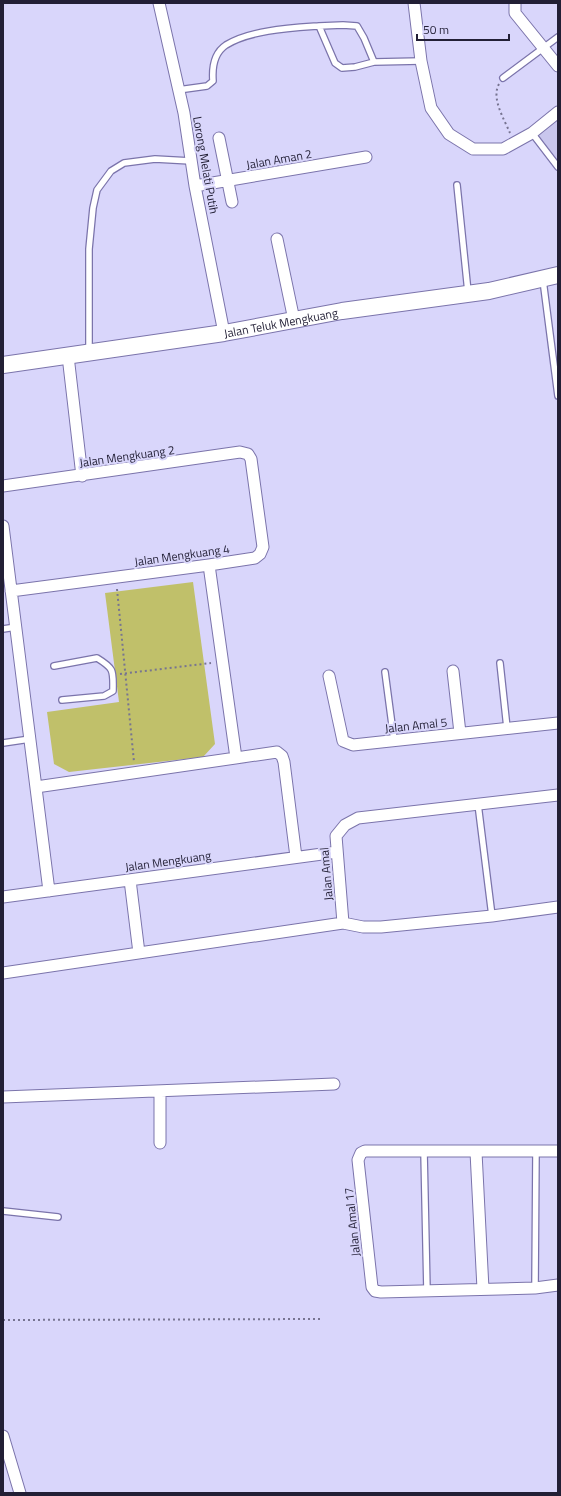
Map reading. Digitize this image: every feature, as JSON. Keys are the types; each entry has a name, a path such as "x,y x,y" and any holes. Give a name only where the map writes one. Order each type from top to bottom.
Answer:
{"street":[{"name":"Lorong Melati Putih","path":"159,3 184,112 195,186 224,333"},
{"path":"414,3 421,61 431,108 449,134 473,149 503,149 532,133 558,112"},
{"path":"515,3 515,12 558,66"},
{"path":"219,138 232,202"},
{"name":"Jalan Aman 2","path":"195,186 366,157"},
{"path":"277,238 294,320"},
{"name":"Jalan Teluk Mengkuang","path":"3,365 224,333 342,312 468,294 551,278"},
{"path":"68,356 82,476"},
{"name":"Jalan Mengkuang 2","path":"3,486 82,476 240,452 248,454 251,459"},
{"name":"Jalan Mengkuang 4","path":"11,592 209,566 254,558 260,554 264,547 251,459"},
{"path":"3,526 49,891"},
{"path":"209,566 236,758"},
{"path":"453,671 460,733"},
{"name":"Jalan Amal 5","path":"329,676 343,741 353,744 558,723"},
{"path":"36,787 277,752 282,756 296,857"},
{"name":"Jalan Amal","path":"343,922 336,836 345,825 358,818 558,795"},
{"name":"Jalan Mengkuang","path":"3,897 337,852"},
{"path":"130,880 139,953"},
{"path":"3,973 343,922 363,927 381,927 492,916 558,907"},
{"path":"3,1097 334,1084"},
{"path":"160,1091 160,1143"},
{"name":"Jalan Amal 17","path":"424,1152 365,1151 360,1153 358,1160 372,1287 381,1292 426,1291"},
{"path":"424,1152 558,1151"},
{"path":"476,1152 482,1289"},
{"path":"426,1291 535,1288 558,1285"},
{"path":"3,1436 20,1493"}],"lane":[{"path":"178,90 207,86 213,81 212,67 217,55 225,45 253,33 319,26 357,26 364,38 374,62"},
{"path":"319,26 335,62 342,68 355,67 374,62 421,61"},
{"path":"503,78 558,37"},
{"path":"532,133 558,167"},
{"path":"89,352 89,249 93,208 97,190 112,171 124,163 155,159 191,162"},
{"path":"457,185 468,294"},
{"path":"551,278 558,396"},
{"path":"3,629 16,627"},
{"path":"54,666 97,658 109,665 113,675 113,691 104,696 62,700"},
{"path":"500,663 507,728"},
{"path":"385,672 394,740"},
{"path":"3,743 30,739"},
{"path":"478,804 492,916"},
{"path":"535,1288 536,1151"},
{"path":"424,1152 426,1291"},
{"path":"3,1211 58,1217"}],"path":[{"path":"503,78 496,90 498,103 515,143"},
{"path":"115,578 126,673 135,773"},
{"path":"113,675 222,661"},
{"path":"3,1320 320,1319"}],"shaded area":[{"path":"558,117 558,162 538,135"},
{"path":"193,582 215,744 203,757 69,772 54,764 47,712 119,702 105,593"}]}
